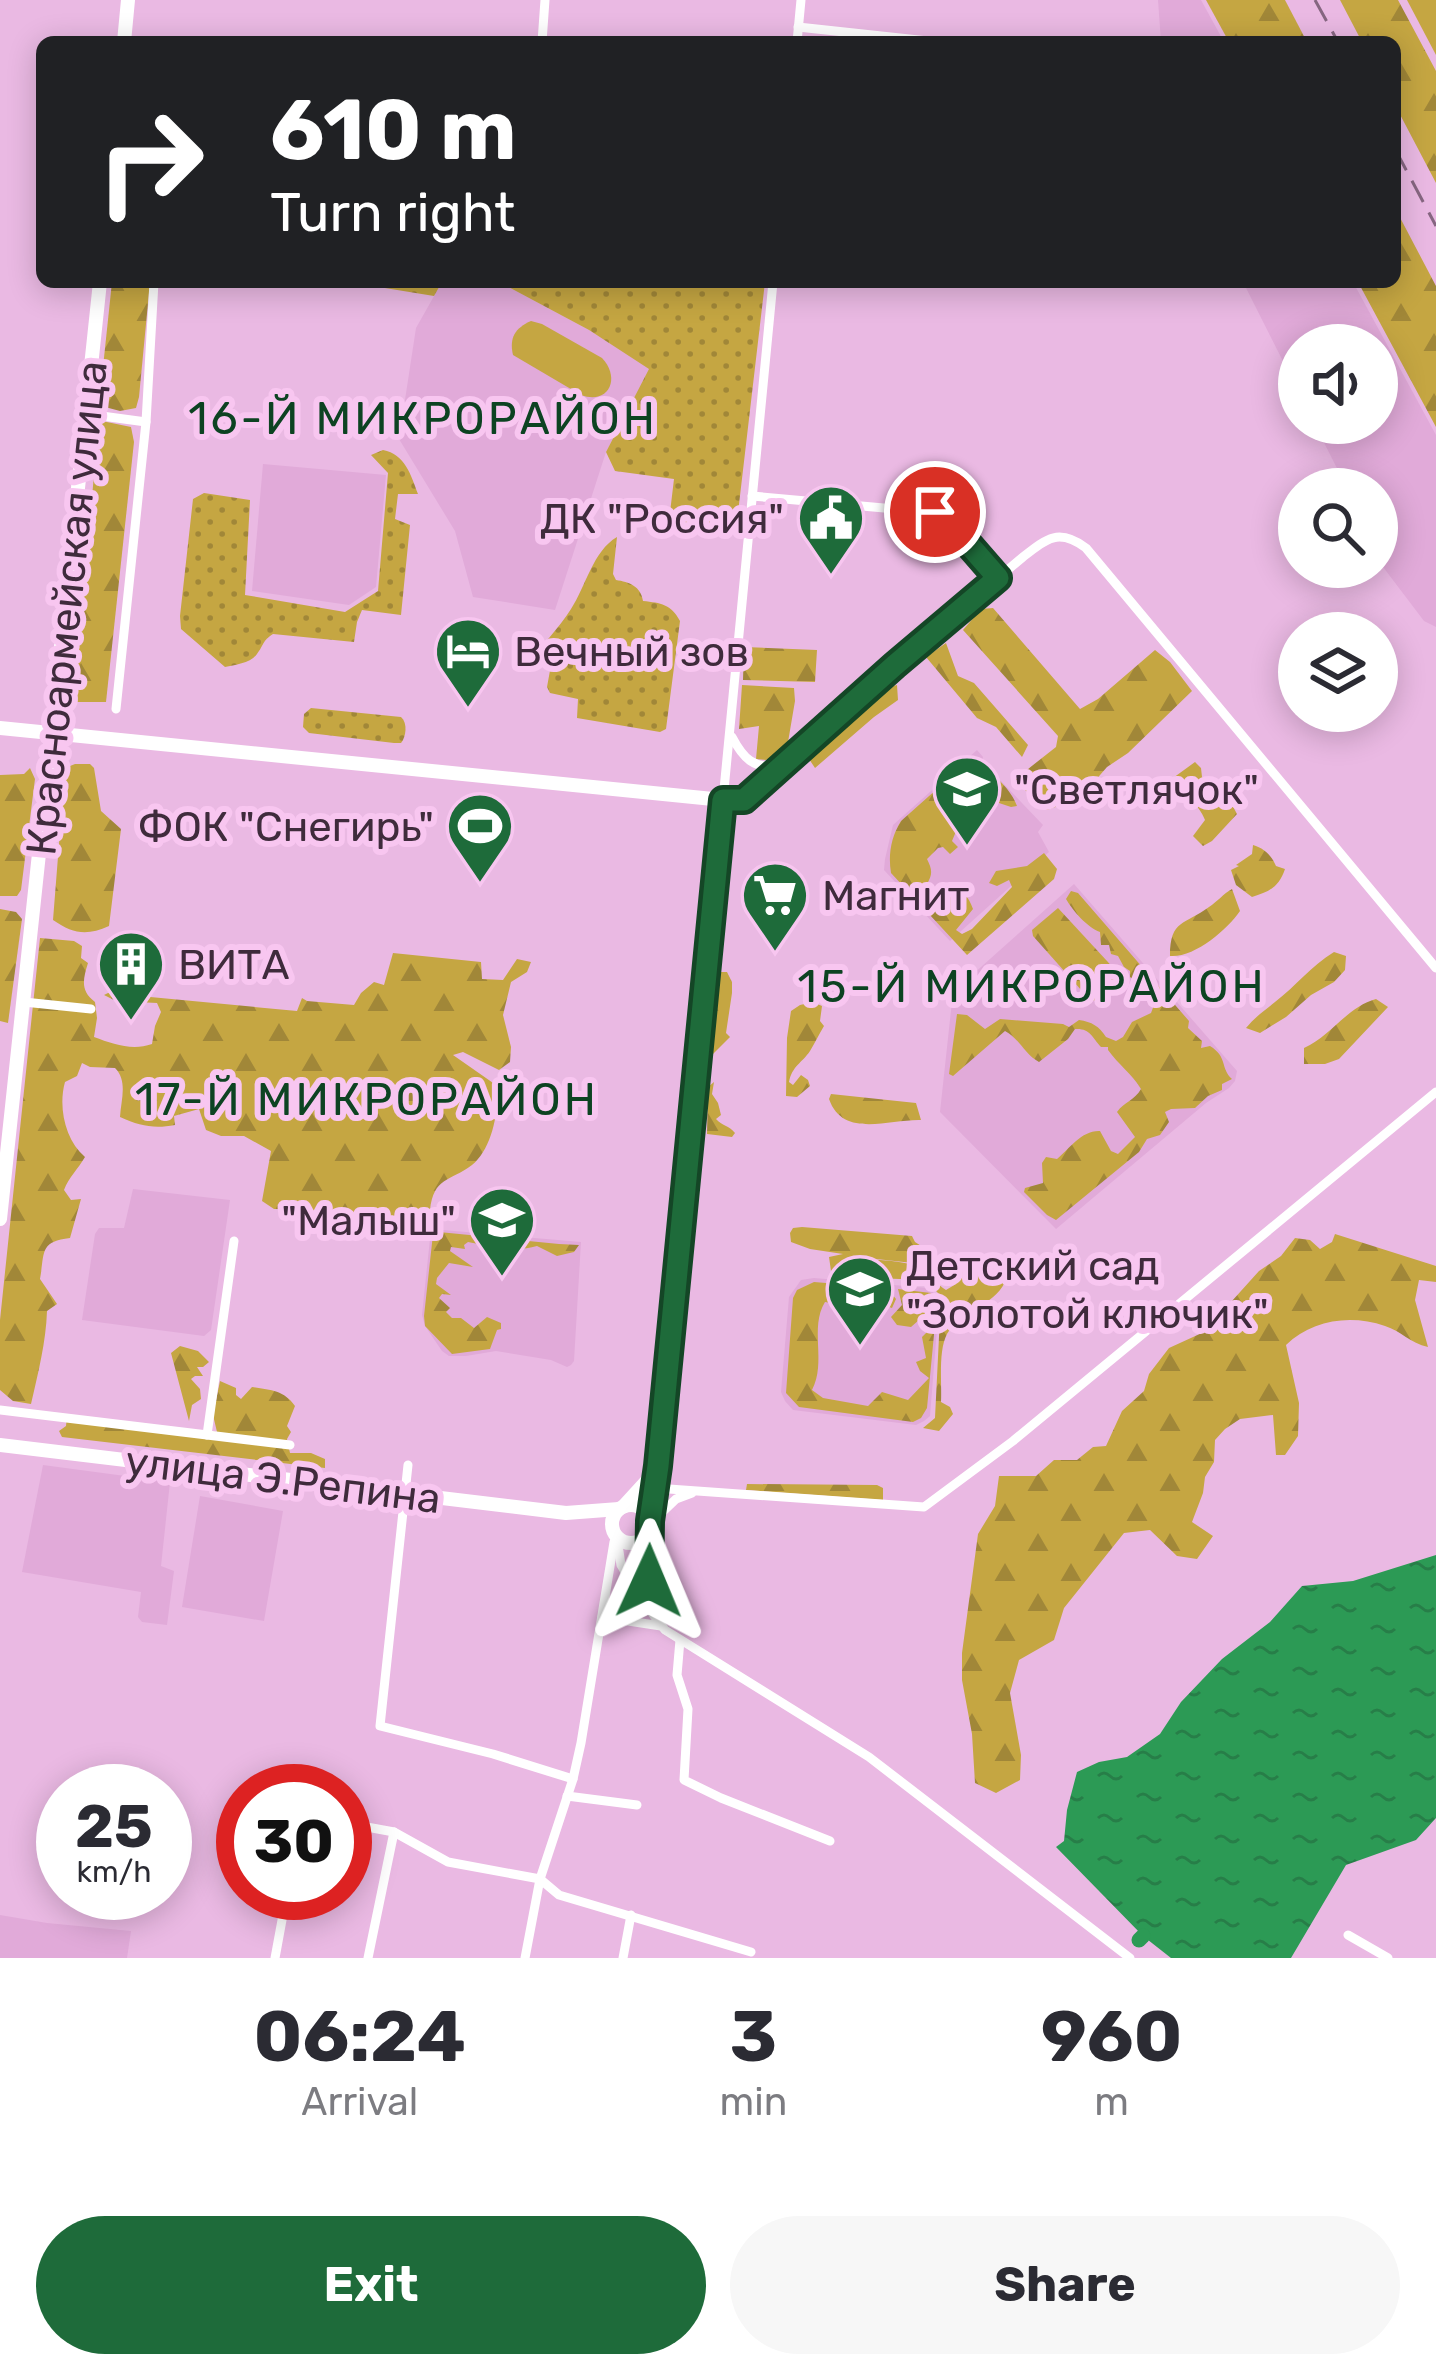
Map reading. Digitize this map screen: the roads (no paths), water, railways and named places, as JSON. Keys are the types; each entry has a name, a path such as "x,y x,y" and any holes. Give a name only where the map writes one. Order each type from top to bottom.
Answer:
{"street":[{"path":"125,36 128,0"},
{"path":"542,36 544,0"},
{"path":"797,36 801,0"},
{"path":"798,27 881,36"},
{"name":"Красноармейская улица","path":"0,1220 99,288"},
{"path":"116,709 146,422 154,288"},
{"path":"659,1623 649,1598 650,1525 772,288"},
{"path":"87,415 146,422"},
{"path":"752,496 938,513 998,578"},
{"path":"0,728 744,800 1041,542 1054,536 1071,538 1086,548 1436,968"},
{"path":"730,734 752,764 784,764"},
{"path":"24,1002 91,1009"},
{"path":"655,1488 924,1507 1013,1441 1436,1092"},
{"path":"207,1436 234,1241"},
{"path":"0,1410 290,1445"},
{"name":"улица Э.Репина","path":"0,1445 566,1513 621,1507"},
{"path":"408,1465 380,1726 573,1779"},
{"path":"658,1466 612,1517 621,1565 659,1623 869,1757 1130,1958"},
{"path":"615,1536 634,1544 642,1540 676,1498 699,1492"},
{"path":"621,1507 642,1508 650,1525"},
{"name":"улица Э.Репина","path":"566,1513 615,1536"},
{"path":"524,1958 539,1879 573,1779 615,1536"},
{"path":"602,1617 659,1623"},
{"path":"680,1640 676,1676 688,1708 684,1780 830,1841"},
{"path":"568,1796 637,1804"},
{"path":"372,1828 394,1832 448,1862 539,1879 559,1895 752,1952"},
{"path":"368,1958 394,1832"},
{"path":"623,1958 631,1915"},
{"path":"275,1958 282,1920"},
{"path":"1348,1935 1388,1958"}],"water":[{"path":"1436,1555 1436,1818 1416,1840 1346,1865 1291,1958 1171,1958 1143,1936 1056,1847 1064,1841 1077,1772 1127,1757 1160,1734 1181,1702 1222,1659 1270,1622 1302,1586 1353,1581"}],"waterway":[{"path":"1139,1940 1143,1936"}],"railway":[{"path":"1315,0 1335,36"},
{"path":"1401,160 1436,226"}],"place":[{"name":"ДК \"Россия\"","path":"831,577"},
{"name":"Вечный зов","path":"468,710"},
{"name":"\"Светлячок\"","path":"967,848"},
{"name":"ФОК \"Снегирь\"","path":"480,885"},
{"name":"Магнит","path":"775,954"},
{"name":"ВИТА","path":"131,1023"},
{"name":"\"Малыш\"","path":"502,1279"},
{"name":"Детский сад \"Золотой ключик\"","path":"860,1348"}],"district":[{"name":"16-Й МИКРОРАЙОН","path":"423,418"},
{"name":"15-Й МИКРОРАЙОН","path":"1032,986"},
{"name":"17-Й МИКРОРАЙОН","path":"367,1099"}]}
